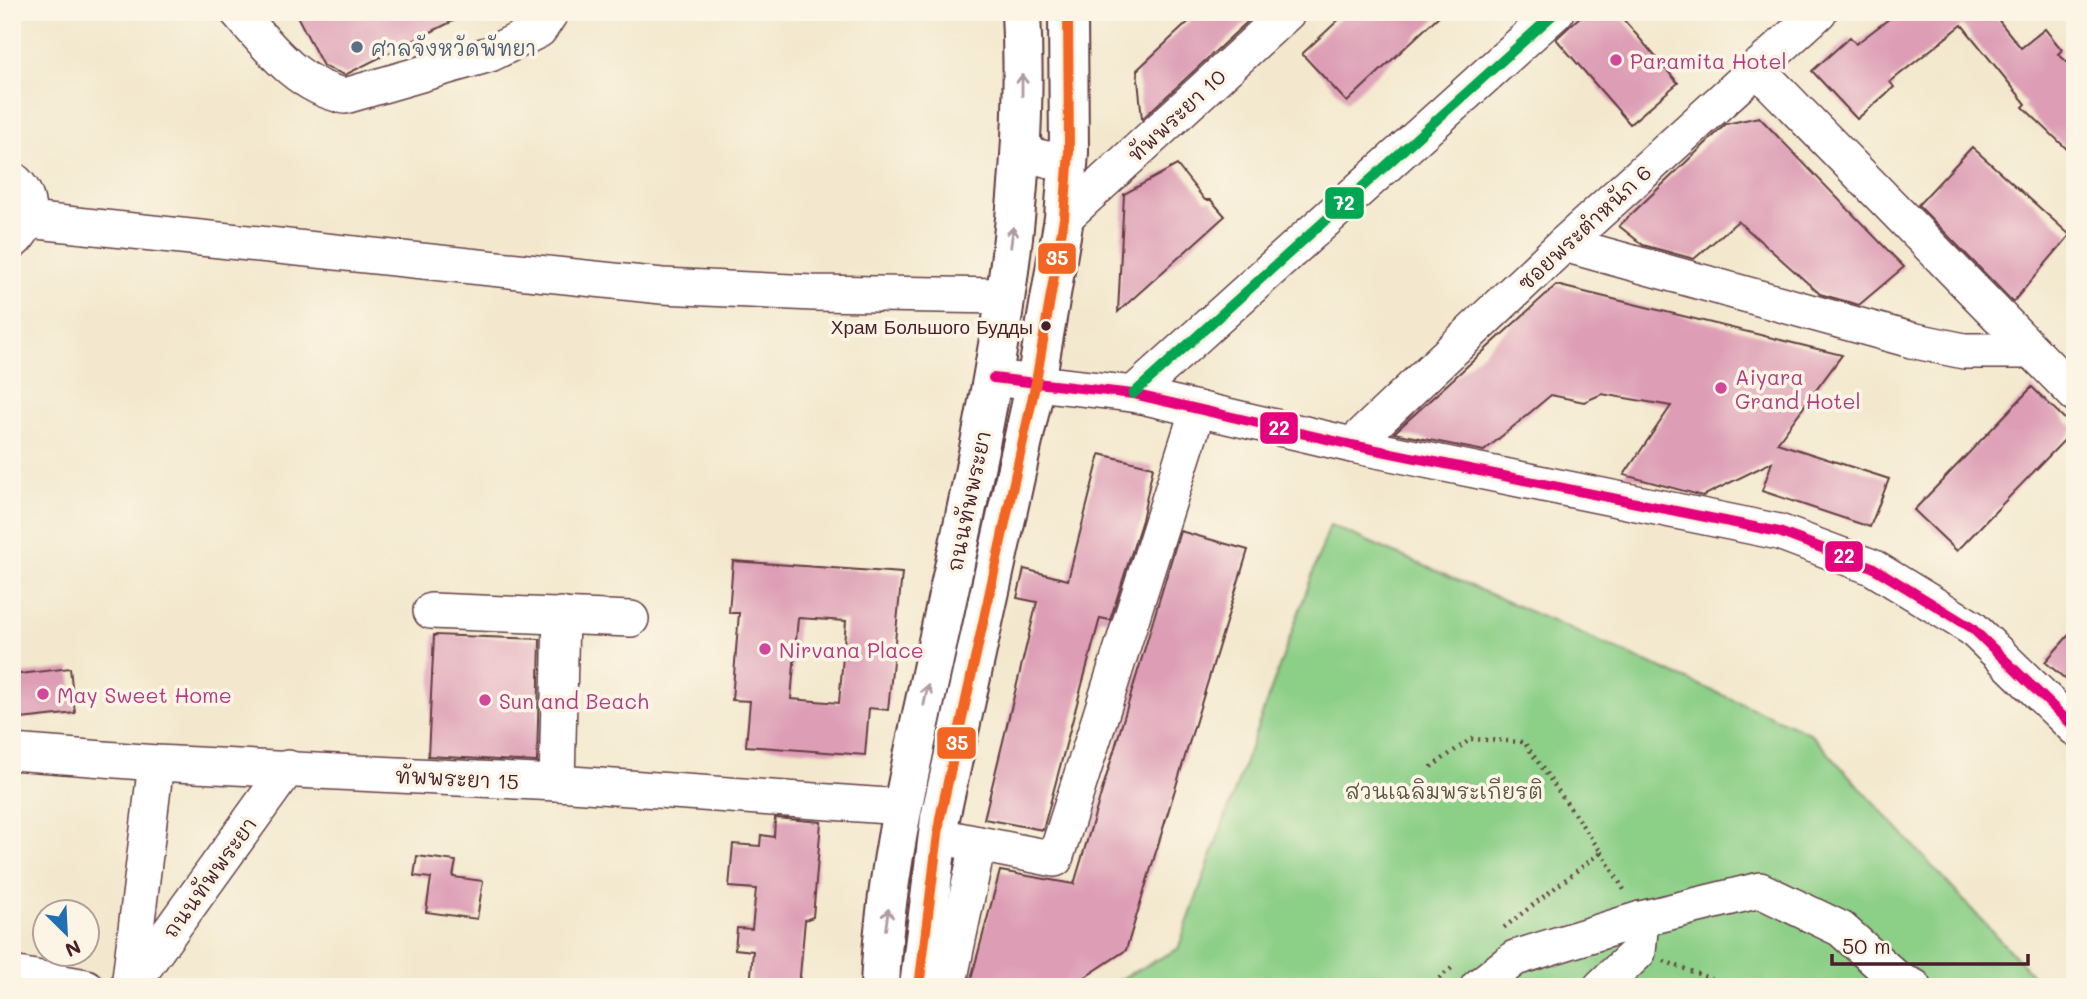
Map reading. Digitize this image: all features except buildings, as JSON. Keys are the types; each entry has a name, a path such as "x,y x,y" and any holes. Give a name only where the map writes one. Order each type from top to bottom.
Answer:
{"main road":[{"name":"ถนนทัพพระยา","path":"880,987 902,807 993,378 1022,153 1021,12"},
{"name":"ถนนทัพพระยา","path":"919,987 938,836 1036,382 1064,218 1069,152 1068,12"}],"street":[{"path":"238,12 283,63 325,92 345,96 490,54 539,30 551,12"},
{"name":"ทัพพระยา 10","path":"1064,218 1288,12"},
{"path":"1133,394 1556,12"},
{"name":"ซอยพระตำหนัก 6","path":"1352,445 1564,244 1819,12"},
{"path":"1756,68 2075,394"},
{"path":"1022,153 1050,160 1069,152"},
{"path":"12,179 20,185 28,201 20,231 662,286 813,293 1004,296"},
{"path":"1564,244 1911,340 1964,351 2030,351"},
{"path":"993,378 1133,394 1352,445 1736,521 1817,545 1889,576 1972,628 2075,728"},
{"path":"938,836 1055,859 1198,409"},
{"path":"430,611 631,619"},
{"path":"557,783 561,615"},
{"name":"ทัพพระยา 15","path":"12,752 156,763 557,783 902,807"},
{"path":"130,987 156,763"},
{"name":"ถนนทัพพระยา","path":"130,987 288,768"},
{"path":"948,987 978,844"},
{"path":"1469,974 1515,958 1639,935 1760,890 1841,929 1898,980 1914,987"},
{"path":"1601,987 1639,935"},
{"path":"12,974 86,987"}],"path":[{"path":"1431,768 1471,738 1524,742 1601,852 1639,935 1732,987"},
{"path":"1493,936 1601,852"},
{"path":"1428,987 1469,974"}],"green space":[{"name":"สวนเฉลิมพระเกียรติ","path":"1330,525 1810,733 2043,987 1105,987 1178,949"}],"transit line":[{"name":"35","path":"919,987 940,818 1036,382 1064,218 1069,152 1068,12"},
{"name":"72","path":"1133,394 1556,12"},
{"name":"22","path":"993,378 1133,394 1352,445 1779,532 1872,567 1972,628 2075,728"}],"place":[{"name":"ศาลจังหวัดพัทยา","path":"357,47"},
{"name":"Paramita Hotel","path":"1616,60"},
{"name":"Храм Большого Будды","path":"1046,326"},
{"name":"Aiyara Grand Hotel","path":"1721,388"},
{"name":"Nirvana Place","path":"765,649"},
{"name":"May Sweet Home","path":"43,694"},
{"name":"Sun and Beach","path":"485,700"}]}
